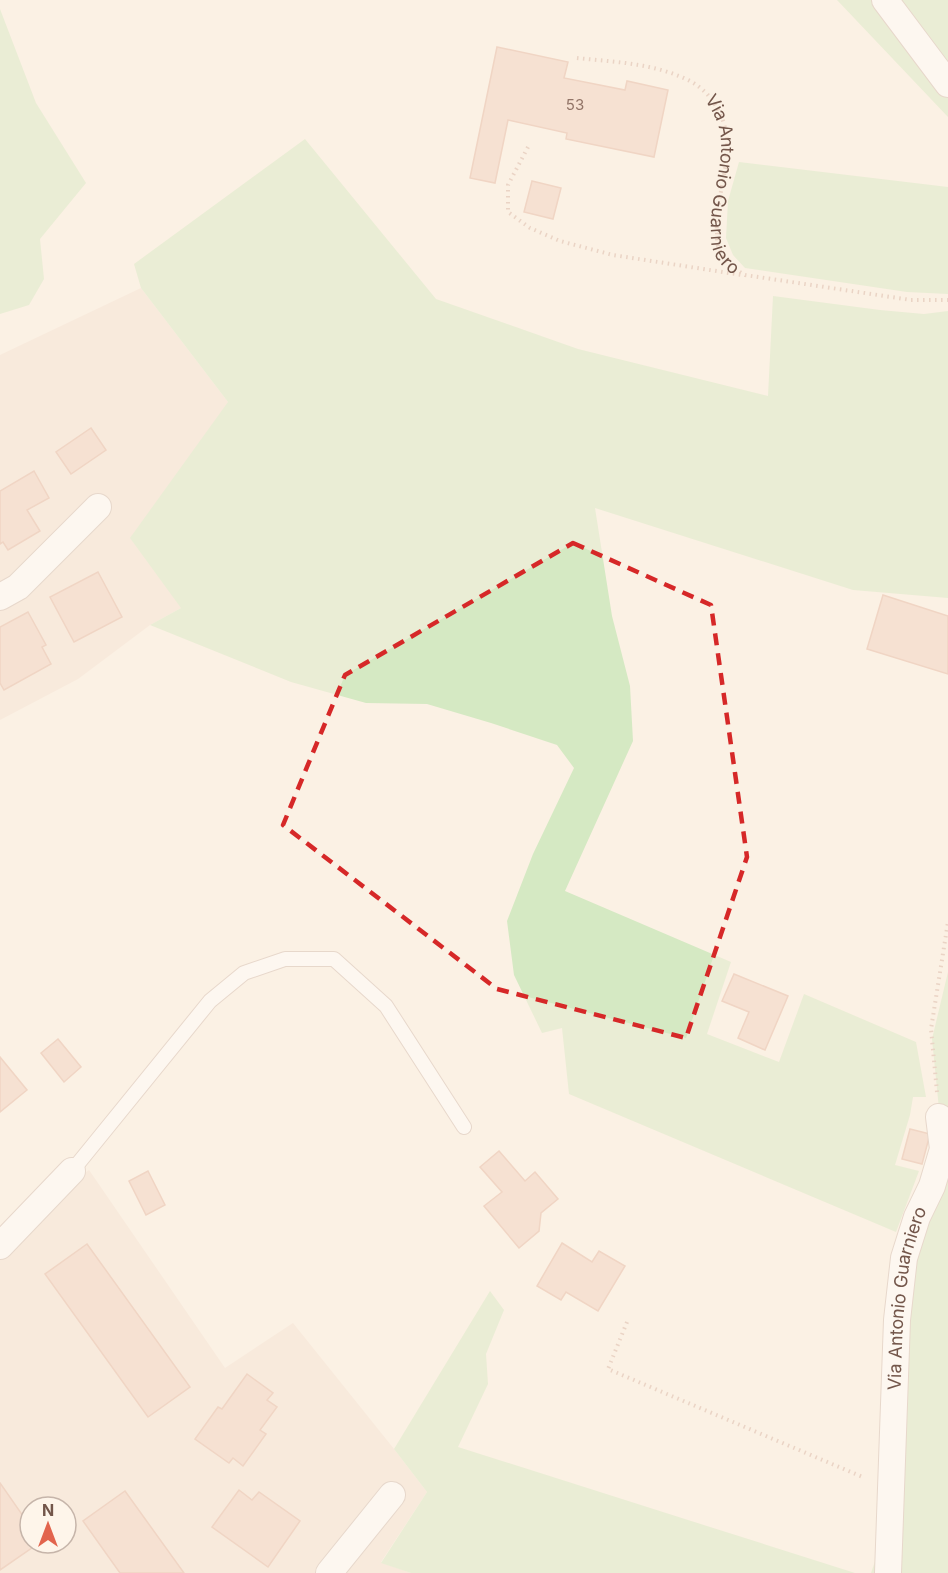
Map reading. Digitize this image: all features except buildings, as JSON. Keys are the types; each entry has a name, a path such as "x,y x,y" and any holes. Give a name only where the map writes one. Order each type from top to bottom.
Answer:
{"street":[{"path":"885,0 948,84"},
{"path":"0,597 18,587 98,507"},
{"name":"Via Antonio Guarniero","path":"888,1573 897,1320 904,1258 917,1217 932,1186 943,1149 939,1117"},
{"path":"0,1245 72,1171"},
{"path":"329,1573 392,1495"}],"lane":[{"path":"72,1171 210,1001 244,973 285,959 334,959 386,1006 464,1127"}],"path":[{"name":"Via Antonio Guarniero","path":"577,58 642,65 687,80 706,91 718,108 726,127 728,157 716,220 718,246 729,265 745,275 911,300 948,300"},
{"path":"528,147 508,185 508,212 530,228 560,242 613,255 745,275"},
{"path":"939,1117 932,1029 948,922"},
{"path":"627,1322 608,1369 891,1489"}],"highlighted area":[{"path":"573,543 711,605 747,857 686,1038 497,989 283,825 345,675"}],"shaded area":[{"path":"141,288 228,402 181,608 150,625 78,679 0,720 0,355"},
{"path":"89,1170 225,1368 293,1323 427,1492 381,1562 411,1573 0,1573 0,1234"}],"green space":[{"path":"837,0 948,0 948,117"},
{"path":"0,9 36,103 86,183 40,239 44,279 29,305 0,314"},
{"path":"305,139 436,299 578,349 768,396 773,296 924,314 948,311 948,598 853,590 595,508 612,616 630,686 633,741 565,891 731,962 707,1034 779,1062 804,994 916,1042 926,1097 913,1097 895,1165 919,1171 896,1232 569,1094 562,1028 542,1033 514,975 507,921 533,854 574,768 557,745 427,704 366,703 291,682 150,625 181,608 130,538 228,402 141,288 134,264"},
{"path":"739,162 948,187 948,294 907,292 745,268 733,255 726,238 728,201"},
{"path":"948,972 948,1573 871,1573 901,1487 910,1292 920,1239 943,1149 932,1039"},
{"path":"490,1291 504,1310 486,1354 488,1384 458,1447 855,1573 411,1573 381,1563 427,1492 394,1449"}]}
